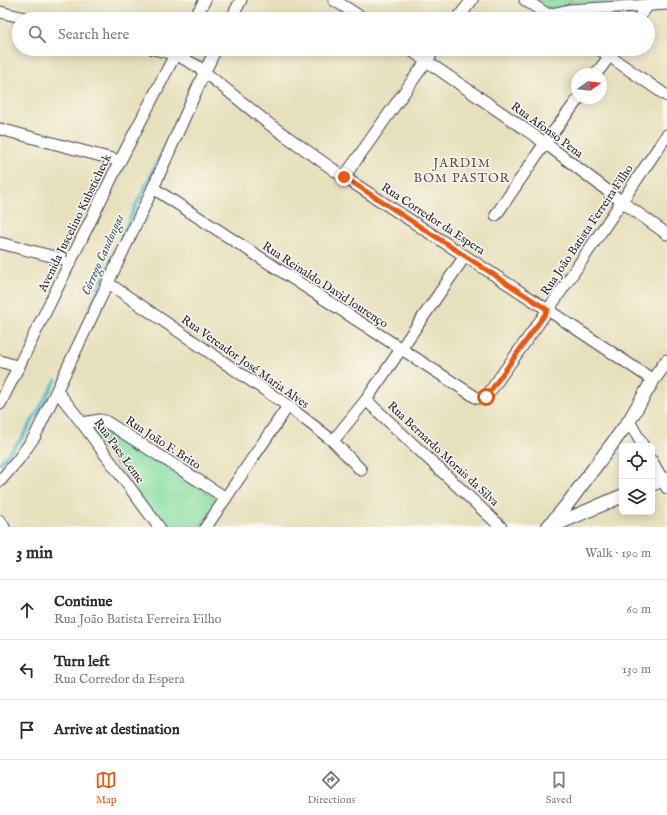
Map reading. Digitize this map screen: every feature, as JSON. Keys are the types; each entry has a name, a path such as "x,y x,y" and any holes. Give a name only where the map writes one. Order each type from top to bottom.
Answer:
{"street":[{"path":"198,12 205,0"},
{"path":"235,12 241,0"},
{"path":"334,0 353,12"},
{"path":"463,12 472,0"},
{"path":"525,0 543,12"},
{"path":"643,12 649,4"},
{"path":"564,12 569,10 667,4"},
{"path":"0,12 12,15"},
{"name":"Avenida Juscelino Kubsticheck","path":"0,404 120,161 178,56"},
{"name":"Rua Corredor da Espera","path":"182,56 201,68 269,124 344,177 653,380"},
{"path":"0,481 18,460 35,436 57,392 153,188 201,68 210,56"},
{"name":"Rua Afonso Pena","path":"420,56 545,143 667,234"},
{"path":"344,177 429,56"},
{"path":"601,68 610,56"},
{"path":"616,56 667,96"},
{"path":"496,216 545,143 574,104"},
{"path":"0,129 120,161"},
{"name":"Rua João Batista Ferreira Filho","path":"486,397 548,310 621,201 667,136"},
{"name":"Rua Reinaldo David lourenço","path":"153,188 477,398 486,397"},
{"path":"0,243 71,261"},
{"path":"333,442 366,400 402,350 466,256"},
{"name":"Rua Vereador José Maria Alves","path":"108,283 288,406 333,442 361,470"},
{"path":"0,361 19,367"},
{"path":"549,527 629,421 653,380 667,361"},
{"name":"Rua Paes Leme","path":"57,392 82,423 159,527"},
{"name":"Rua Bernardo Morais da Silva","path":"366,400 501,527"},
{"path":"206,527 288,406"},
{"name":"Rua João F. Brito","path":"82,423 100,420 105,421 226,498"},
{"path":"629,421 641,443"},
{"path":"655,468 662,483"},
{"path":"549,527 619,497"},
{"path":"0,521 4,527"}],"green space":[{"path":"536,0 667,0 545,8"},
{"path":"641,9 639,12 598,12"},
{"path":"100,421 218,500 200,527 164,527 84,423"}],"waterway":[{"name":"Córrego Candongas","path":"89,311 136,205 168,141"},
{"name":"Córrego Candongas","path":"0,463 22,438 56,380"}],"district":[{"name":"JARDIM BOM PASTOR","path":"462,170"}],"route":[{"path":"344,177 548,310 486,397"}]}
